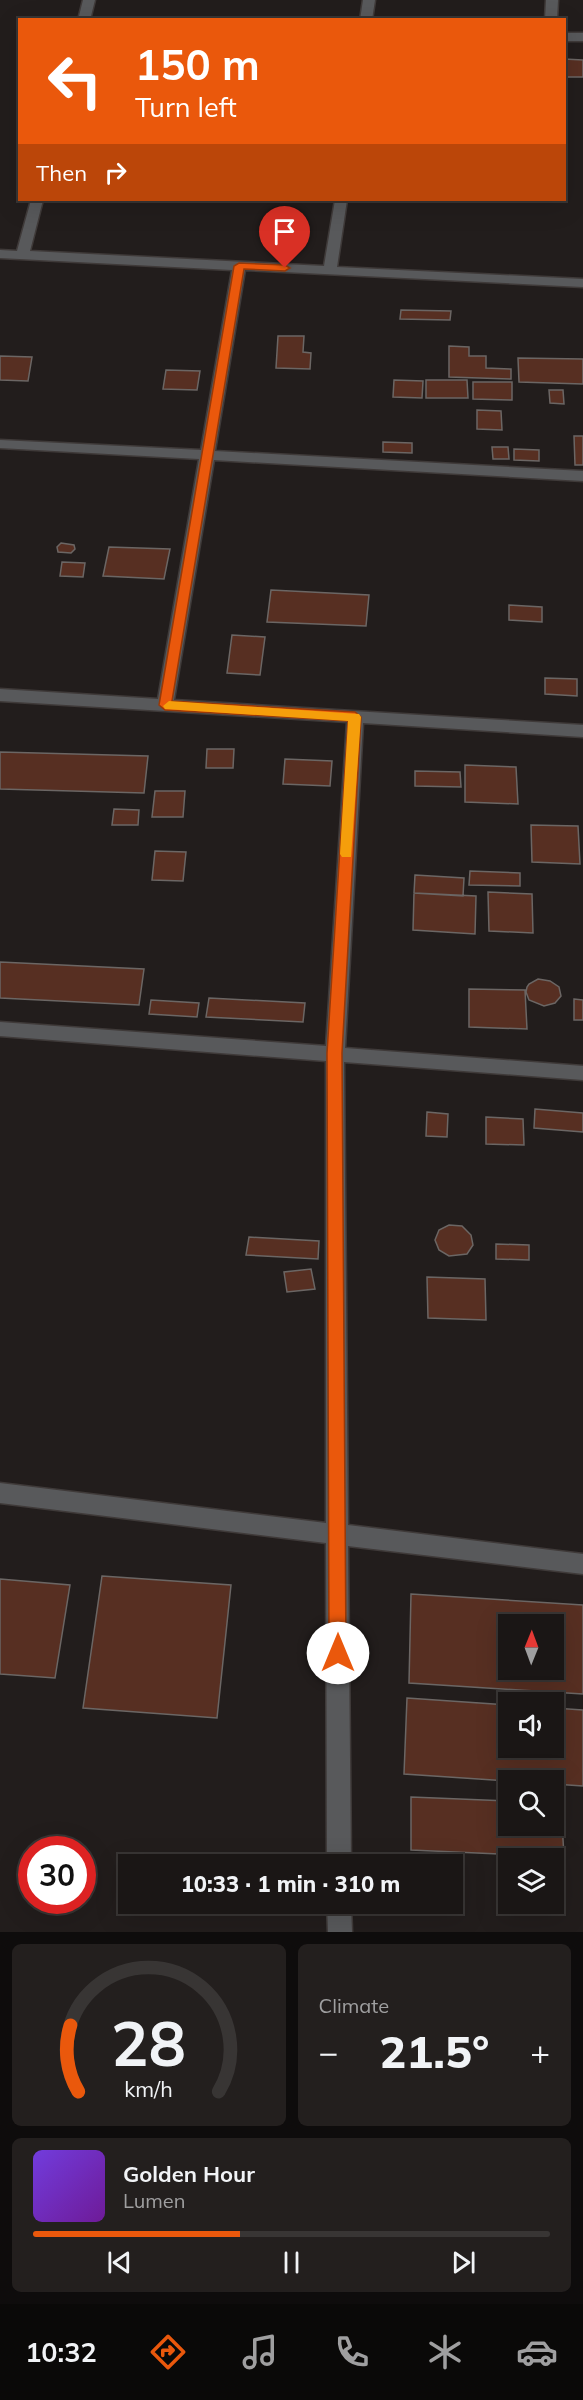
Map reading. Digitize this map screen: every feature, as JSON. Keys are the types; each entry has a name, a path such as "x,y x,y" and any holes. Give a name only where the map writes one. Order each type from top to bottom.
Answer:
{"street":[{"path":"84,18 89,0"},
{"path":"366,18 369,0"},
{"path":"551,18 552,0"},
{"path":"566,36 583,37"},
{"path":"22,255 37,201"},
{"path":"330,271 341,201"},
{"path":"0,254 583,284"},
{"path":"165,705 239,266"},
{"path":"0,444 583,476"},
{"path":"0,695 583,731"},
{"path":"339,1854 334,1053 355,717"},
{"path":"0,1029 583,1073"},
{"path":"0,1493 337,1536 583,1564"},
{"path":"339,1914 340,1932"}],"building":[{"path":"566,59 583,60 583,77 566,77"},
{"path":"401,310 451,311 450,320 400,319"},
{"path":"278,336 304,336 303,352 311,353 310,369 276,368"},
{"path":"449,346 469,347 469,356 486,356 486,368 511,369 511,379 449,377"},
{"path":"0,356 32,357 28,381 0,380"},
{"path":"518,358 583,359 583,384 519,382"},
{"path":"166,370 200,371 197,390 163,389"},
{"path":"394,380 423,381 422,398 393,397"},
{"path":"426,380 467,380 468,398 426,398"},
{"path":"473,382 512,382 512,400 473,399"},
{"path":"549,390 563,390 564,404 550,403"},
{"path":"477,410 501,411 502,430 477,429"},
{"path":"574,436 583,436 583,465 575,465"},
{"path":"383,442 412,443 412,453 383,452"},
{"path":"492,447 508,447 509,459 493,459"},
{"path":"514,449 539,450 539,461 514,460"},
{"path":"61,543 74,545 75,549 71,553 58,552 57,547"},
{"path":"109,547 170,549 164,579 103,576"},
{"path":"62,562 85,563 83,577 60,576"},
{"path":"271,590 369,595 366,626 267,622"},
{"path":"509,605 542,607 542,622 509,620"},
{"path":"232,635 265,637 260,675 227,673"},
{"path":"545,678 577,679 577,696 545,694"},
{"path":"207,749 234,749 233,768 206,768"},
{"path":"0,752 148,756 144,793 0,789"},
{"path":"285,759 332,761 330,786 283,784"},
{"path":"465,765 516,767 518,804 465,802"},
{"path":"415,771 460,772 461,787 415,786"},
{"path":"155,791 185,791 183,817 152,817"},
{"path":"114,809 139,810 138,825 112,825"},
{"path":"531,825 578,826 580,864 532,862"},
{"path":"155,851 186,852 183,881 152,880"},
{"path":"470,871 520,873 520,886 469,885"},
{"path":"415,875 464,878 463,896 414,893"},
{"path":"488,892 532,894 533,933 489,931"},
{"path":"414,893 476,896 475,934 413,930"},
{"path":"0,962 144,969 139,1005 0,998"},
{"path":"538,979 550,981 559,987 561,996 555,1003 544,1006 529,1000 527,987"},
{"path":"469,989 525,990 527,1029 469,1027"},
{"path":"209,998 305,1003 303,1022 206,1017"},
{"path":"574,999 583,1000 583,1020 574,1020"},
{"path":"151,1000 199,1003 197,1017 149,1014"},
{"path":"535,1109 583,1113 583,1132 534,1128"},
{"path":"427,1112 448,1114 447,1137 426,1136"},
{"path":"486,1117 523,1119 524,1145 486,1144"},
{"path":"449,1225 462,1226 471,1235 473,1245 467,1254 449,1256 439,1250 435,1240 439,1230"},
{"path":"249,1237 319,1241 318,1259 246,1255"},
{"path":"496,1244 529,1245 529,1260 496,1259"},
{"path":"311,1269 315,1289 287,1292 284,1272"},
{"path":"427,1277 485,1279 486,1320 428,1318"},
{"path":"102,1576 231,1585 217,1718 83,1708"},
{"path":"0,1579 70,1585 55,1678 0,1674"},
{"path":"411,1594 583,1605 583,1694 409,1683"},
{"path":"407,1698 498,1704 498,1758 564,1758 564,1709 583,1710 583,1786 564,1785 564,1770 498,1770 498,1780 404,1774"},
{"path":"411,1797 498,1801 498,1836 563,1836 564,1848 498,1848 498,1854 411,1850"}],"slow traffic":[{"path":"169,706 355,717 346,854"}],"route":[{"path":"285,268 239,266 165,705 355,717 334,1053 338,1653"}]}
